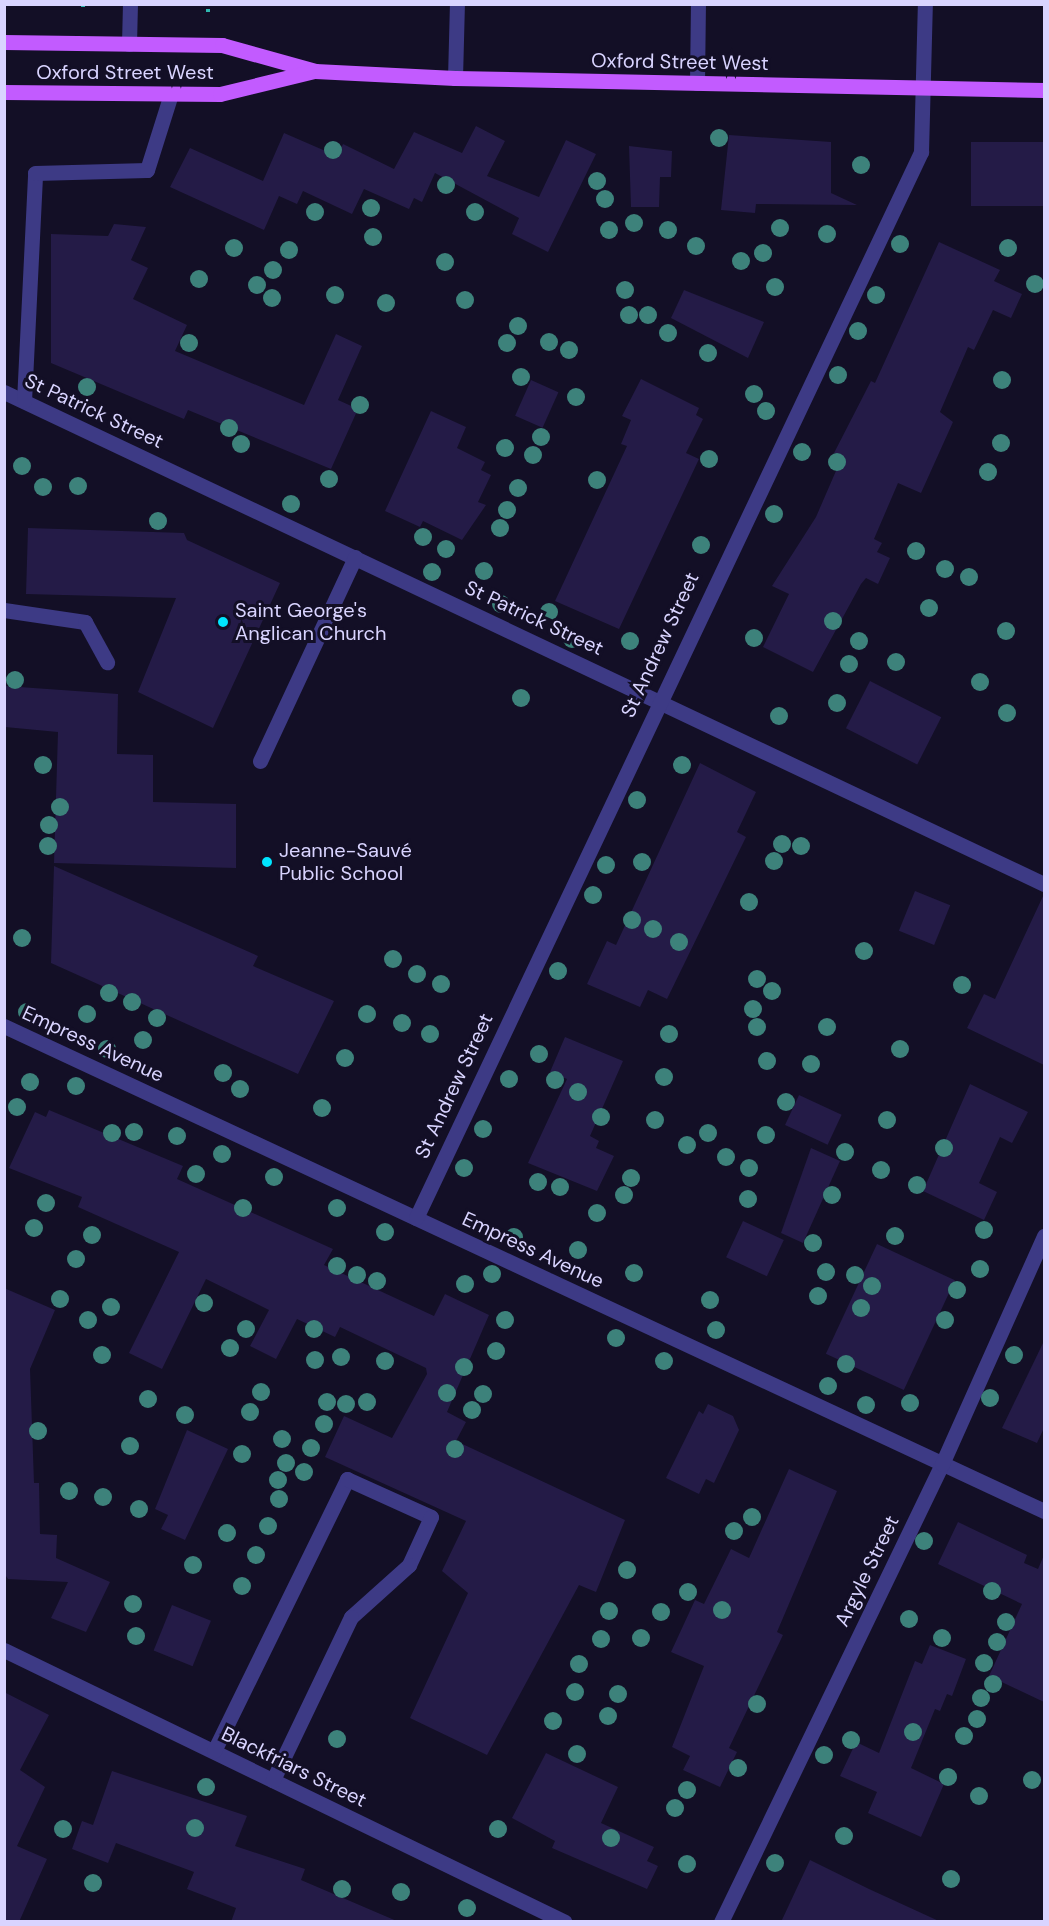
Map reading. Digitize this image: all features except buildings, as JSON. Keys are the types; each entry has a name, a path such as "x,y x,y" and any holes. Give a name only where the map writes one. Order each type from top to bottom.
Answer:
{"main road":[{"name":"Oxford Street West","path":"4,42 222,45 315,71 455,78 1044,90"},
{"name":"Oxford Street West","path":"4,92 220,94 315,71"}],"street":[{"path":"129,44 130,4"},
{"path":"455,78 457,4"},
{"path":"697,83 698,4"},
{"name":"St Andrew Street","path":"416,1218 657,699 921,152 925,4"},
{"path":"24,401 35,173 147,170 171,94"},
{"name":"St Patrick Street","path":"4,392 1044,884"},
{"path":"260,761 355,557"},
{"path":"4,610 85,622 107,662"},
{"name":"Empress Avenue","path":"4,1026 1044,1511"},
{"name":"Argyle Street","path":"721,1922 942,1464 1044,1236"},
{"path":"213,1751 347,1479 431,1517 409,1565 351,1617 273,1780"},
{"name":"Blackfriars Street","path":"4,1650 565,1922"}],"path":[{"path":"83,4 83,11"},
{"path":"208,4 208,12"}],"place":[{"name":"Saint George's Anglican Church","path":"223,622"},
{"name":"Jeanne-Sauvé Public School","path":"267,862"}]}
